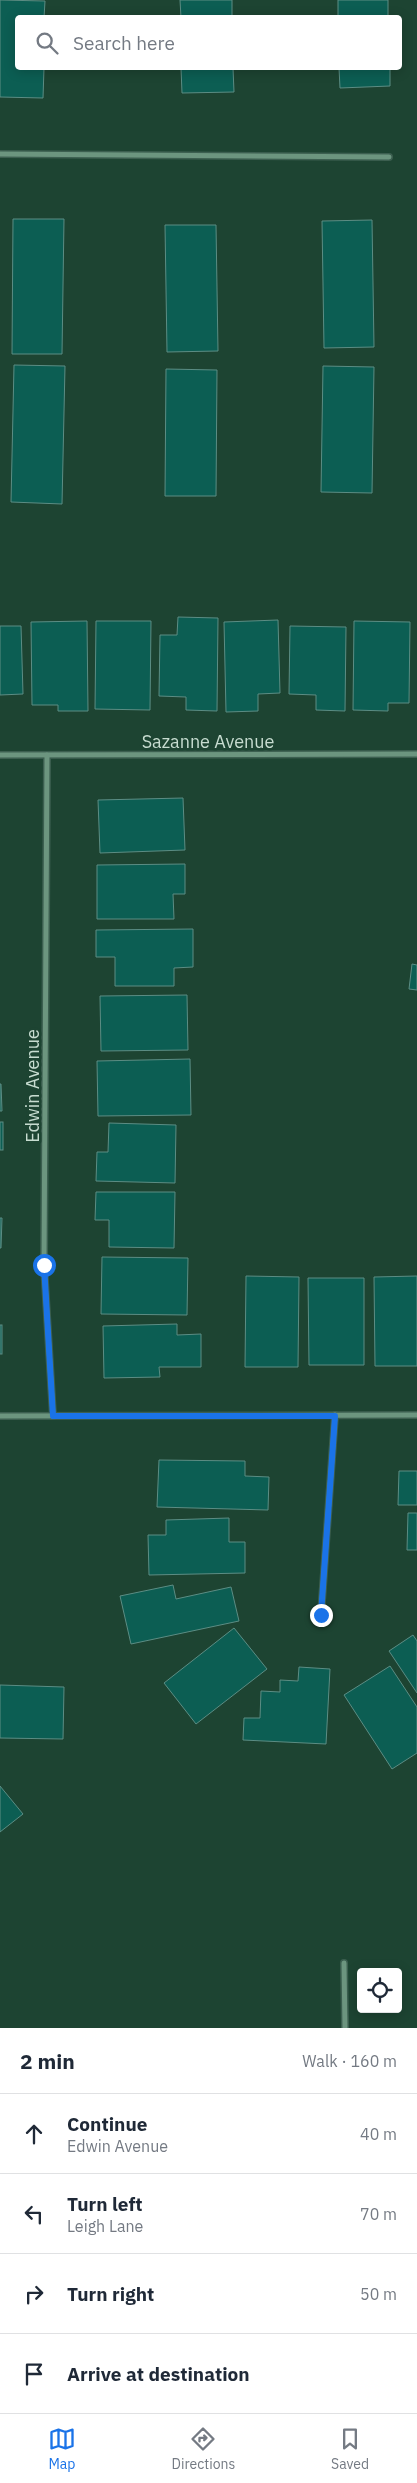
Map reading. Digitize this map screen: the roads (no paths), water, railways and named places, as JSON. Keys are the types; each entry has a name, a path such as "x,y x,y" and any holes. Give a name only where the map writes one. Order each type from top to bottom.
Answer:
{"street":[{"path":"0,154 389,157"},
{"name":"Sazanne Avenue","path":"0,755 417,754"},
{"name":"Edwin Avenue","path":"47,755 44,1265 53,1416"},
{"path":"0,1416 417,1415"},
{"path":"321,1615 335,1416"},
{"path":"344,1963 345,2028"}]}
